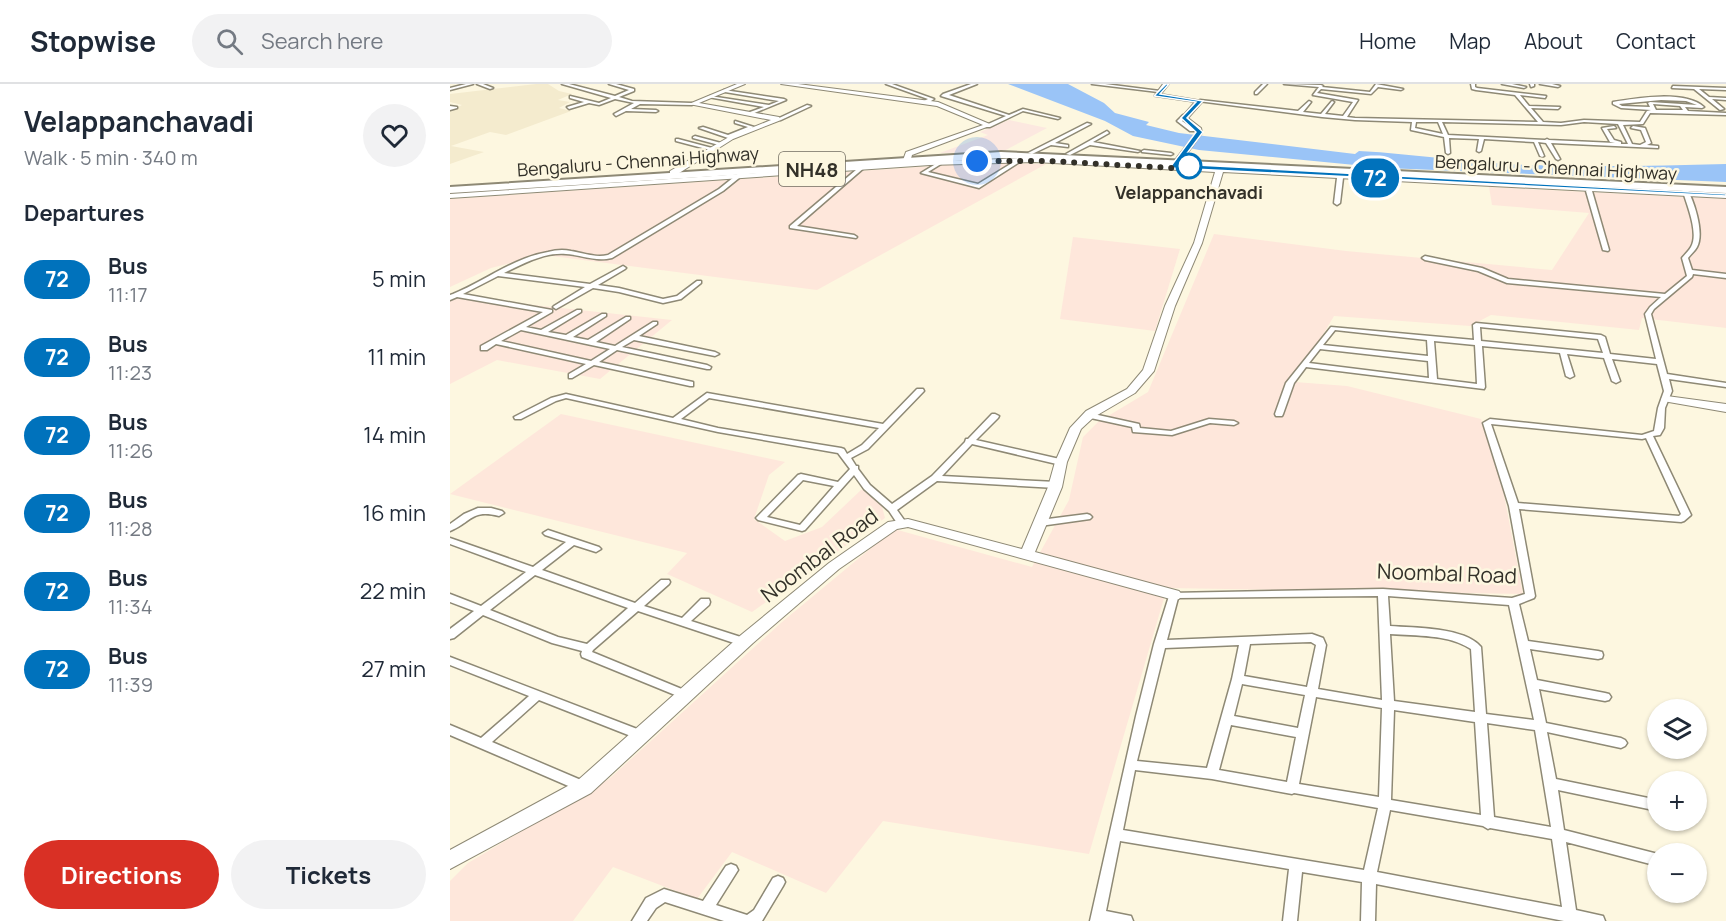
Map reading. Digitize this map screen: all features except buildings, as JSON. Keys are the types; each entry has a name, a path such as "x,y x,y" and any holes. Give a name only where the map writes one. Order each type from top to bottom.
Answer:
{"highway":[{"name":"Bengaluru - Chennai Highway","path":"450,191 1028,155 1176,159 1686,191"},
{"name":"Bengaluru - Chennai Highway","path":"1176,159 1219,170 1492,184 1726,192"},
{"name":"Bengaluru - Chennai Highway","path":"450,191 862,167 905,161"},
{"path":"1440,181 1458,184"},
{"path":"1544,183 1559,181"},
{"path":"1598,183 1620,187"},
{"path":"1479,186 1492,184"}],"street":[{"path":"450,89 471,84"},
{"path":"479,84 491,88"},
{"path":"564,84 639,102 692,104 779,118"},
{"path":"571,97 599,104 633,90 613,84"},
{"path":"692,104 742,84"},
{"path":"784,84 929,101 975,84"},
{"path":"888,84 948,107 988,126"},
{"path":"1094,84 1158,91"},
{"path":"1166,84 1156,95 1344,118 1541,123 1584,121 1621,126 1643,129 1650,143 1630,144 1612,141 1604,127 1621,126 1641,123 1649,112 1654,110 1684,107"},
{"path":"1256,93 1265,84"},
{"path":"1286,84 1371,93 1378,85 1424,84"},
{"path":"1344,90 1349,84"},
{"path":"1473,84 1474,88 1490,87 1528,91"},
{"path":"1504,84 1524,87"},
{"path":"1542,84 1558,86"},
{"path":"1691,84 1724,109"},
{"path":"1711,84 1720,84 1726,89"},
{"path":"1284,94 1292,85"},
{"path":"1321,86 1314,94 1356,101 1344,118"},
{"path":"1490,87 1517,94 1545,97"},
{"path":"1673,87 1726,89"},
{"path":"743,93 753,89"},
{"path":"725,91 784,100 752,113"},
{"path":"760,96 768,92"},
{"path":"1682,92 1702,93"},
{"path":"1517,94 1541,123"},
{"path":"944,95 1009,116"},
{"path":"616,115 650,96"},
{"path":"1538,96 1541,102"},
{"path":"710,97 770,106"},
{"path":"1709,98 1726,99"},
{"path":"1268,108 1275,100"},
{"path":"1176,159 1195,132 1200,129 1185,120 1185,116 1200,101"},
{"path":"569,108 587,102"},
{"path":"1299,113 1309,102"},
{"path":"1322,116 1332,102"},
{"path":"1634,102 1638,108"},
{"path":"1647,102 1684,107"},
{"path":"1647,102 1654,110"},
{"path":"1684,107 1654,110 1615,104 1647,102 1666,104 1684,107 1726,114"},
{"path":"1666,104 1670,110"},
{"path":"1716,104 1726,104"},
{"path":"673,173 729,137 809,106"},
{"path":"1530,107 1558,108"},
{"path":"1711,109 1724,109"},
{"path":"626,110 656,111"},
{"path":"905,161 925,147 988,126 1025,110 1058,118"},
{"path":"1414,120 1414,129 1446,136 1656,147"},
{"path":"1439,120 1446,136 1448,153"},
{"path":"738,122 753,128"},
{"path":"1030,153 1089,124"},
{"path":"1621,126 1630,144"},
{"path":"700,128 729,137"},
{"path":"1049,143 1067,150 1086,144 1107,132"},
{"path":"695,136 719,144"},
{"path":"1479,151 1482,138"},
{"path":"678,140 710,149"},
{"path":"1535,140 1542,156"},
{"path":"1547,141 1558,159"},
{"path":"1086,144 1141,151 1176,159"},
{"path":"450,191 673,173 1067,150 1202,162 1598,183 1686,191"},
{"path":"905,161 939,163 1176,159"},
{"path":"939,163 924,172 979,186 1018,160"},
{"path":"854,237 792,228 862,167"},
{"path":"1026,556 1056,485 1061,462 1072,433 1089,415 1131,391 1148,373 1170,306 1198,243 1219,170 1589,191 1686,191"},
{"path":"453,297 497,274 559,252 600,259 610,257 740,175"},
{"path":"1337,203 1340,178"},
{"path":"1589,191 1606,250"},
{"path":"1514,506 1681,519 1686,514 1649,436 1660,429 1660,408 1667,399 1664,376 1648,314 1652,308 1688,279 1685,255 1696,245 1686,191"},
{"path":"1425,258 1480,269 1507,281 1666,296"},
{"path":"556,307 623,268"},
{"path":"1688,272 1726,276"},
{"path":"497,274 592,286 663,301 679,298 699,282"},
{"path":"453,297 550,311 484,348"},
{"path":"543,332 579,311"},
{"path":"567,338 604,315"},
{"path":"590,342 628,318"},
{"path":"572,376 654,323"},
{"path":"1304,365 1481,387 1476,325 1601,337 1616,381"},
{"path":"520,328 707,367"},
{"path":"1279,414 1290,383 1333,328 1659,362"},
{"path":"632,337 715,354"},
{"path":"1430,338 1433,381"},
{"path":"495,342 690,384"},
{"path":"1318,347 1431,359"},
{"path":"1563,352 1570,375"},
{"path":"1664,376 1726,385"},
{"path":"847,457 865,447 920,391"},
{"path":"675,420 705,396 711,395 884,427"},
{"path":"518,417 534,412 556,398 566,396 841,452 847,457 867,487 892,509 902,524"},
{"path":"1667,399 1726,408"},
{"path":"1089,415 1124,422 1136,426 1136,430 1172,433 1209,421 1234,423"},
{"path":"892,509 935,478 995,416"},
{"name":"Noombal Road","path":"450,860 584,787 743,642 834,566 893,525 908,523 1174,595 1383,592 1513,602 1530,596 1514,506 1487,423 1490,421 1649,436"},
{"path":"969,441 1061,462"},
{"path":"801,477 761,518 802,528 855,468"},
{"path":"791,475 840,485"},
{"path":"935,478 1056,485"},
{"path":"450,528 476,510 486,509 499,513"},
{"path":"1040,523 1087,517"},
{"path":"548,533 596,549"},
{"path":"450,541 743,642"},
{"path":"450,635 573,542"},
{"path":"665,582 585,653 685,695"},
{"path":"1368,921 1369,877 1385,805 1388,705 1383,592"},
{"path":"1126,921 1098,918 1131,765 1174,595"},
{"path":"450,598 484,609 570,645 589,648"},
{"path":"683,622 705,602"},
{"path":"1513,602 1533,684 1559,834 1570,918"},
{"path":"1386,630 1451,637 1470,641 1476,646 1488,823"},
{"path":"1160,644 1312,638 1319,641 1292,789"},
{"path":"1212,774 1238,679 1245,640"},
{"path":"1524,644 1598,655"},
{"path":"450,661 641,735"},
{"path":"1238,679 1388,705 1540,726 1621,743"},
{"path":"1533,684 1605,697"},
{"path":"483,743 538,695"},
{"path":"1226,719 1303,734"},
{"path":"450,729 584,787"},
{"path":"1131,765 1212,774 1559,834 1647,857"},
{"path":"1549,783 1647,804"},
{"path":"1115,834 1369,877 1570,918 1598,921"},
{"path":"1290,921 1296,865"},
{"path":"706,908 731,870"},
{"path":"750,921 759,915 778,882"},
{"path":"639,921 651,903 664,895 744,921"}],"shaded area":[{"path":"548,84 559,91 572,94 558,100 570,102 559,108 571,111 506,135 490,132 451,146 484,152 450,164 450,111 462,105 450,102 450,94"},
{"path":"1009,120 1047,128 1002,152 940,153 988,135 980,132"},
{"path":"976,163 1046,164 817,290 544,255 491,268 450,287 450,199"},
{"path":"1489,187 1726,199 1726,328 1642,318 1639,330 1491,315 1470,326 1334,316 1295,382 1347,386 1481,419 1500,474 1523,594 1167,588 1089,854 883,821 826,893 732,852 697,899 613,867 573,921 450,921 450,881 468,863 609,779 782,622 894,529 1032,567 1069,500 1083,437 1098,422 1148,392 1214,234 1346,251 1552,270 1589,213 1492,205"},
{"path":"1073,237 1180,249 1155,331 1060,319"},
{"path":"460,297 672,320 600,379 497,360 450,384 450,301"},
{"path":"561,414 785,462 769,475 754,519 785,541 822,527 861,490 878,491 885,518 752,612 667,574 687,553 450,494"}],"water":[{"path":"1008,84 1068,84 1104,103 1115,113 1149,122 1146,125 1179,133 1355,154 1359,151 1380,152 1507,164 1652,166 1726,164 1726,182 1386,168 1199,150 1133,136 1105,121"}],"bus line":[{"name":"72","path":"1166,84 1156,95 1200,101 1184,118 1200,132 1174,166 1547,187 1726,194"}],"place":[{"name":"Velappanchavadi","path":"1189,166"}],"route":[{"path":"977,161 1048,161 1190,169 1189,166"}]}
